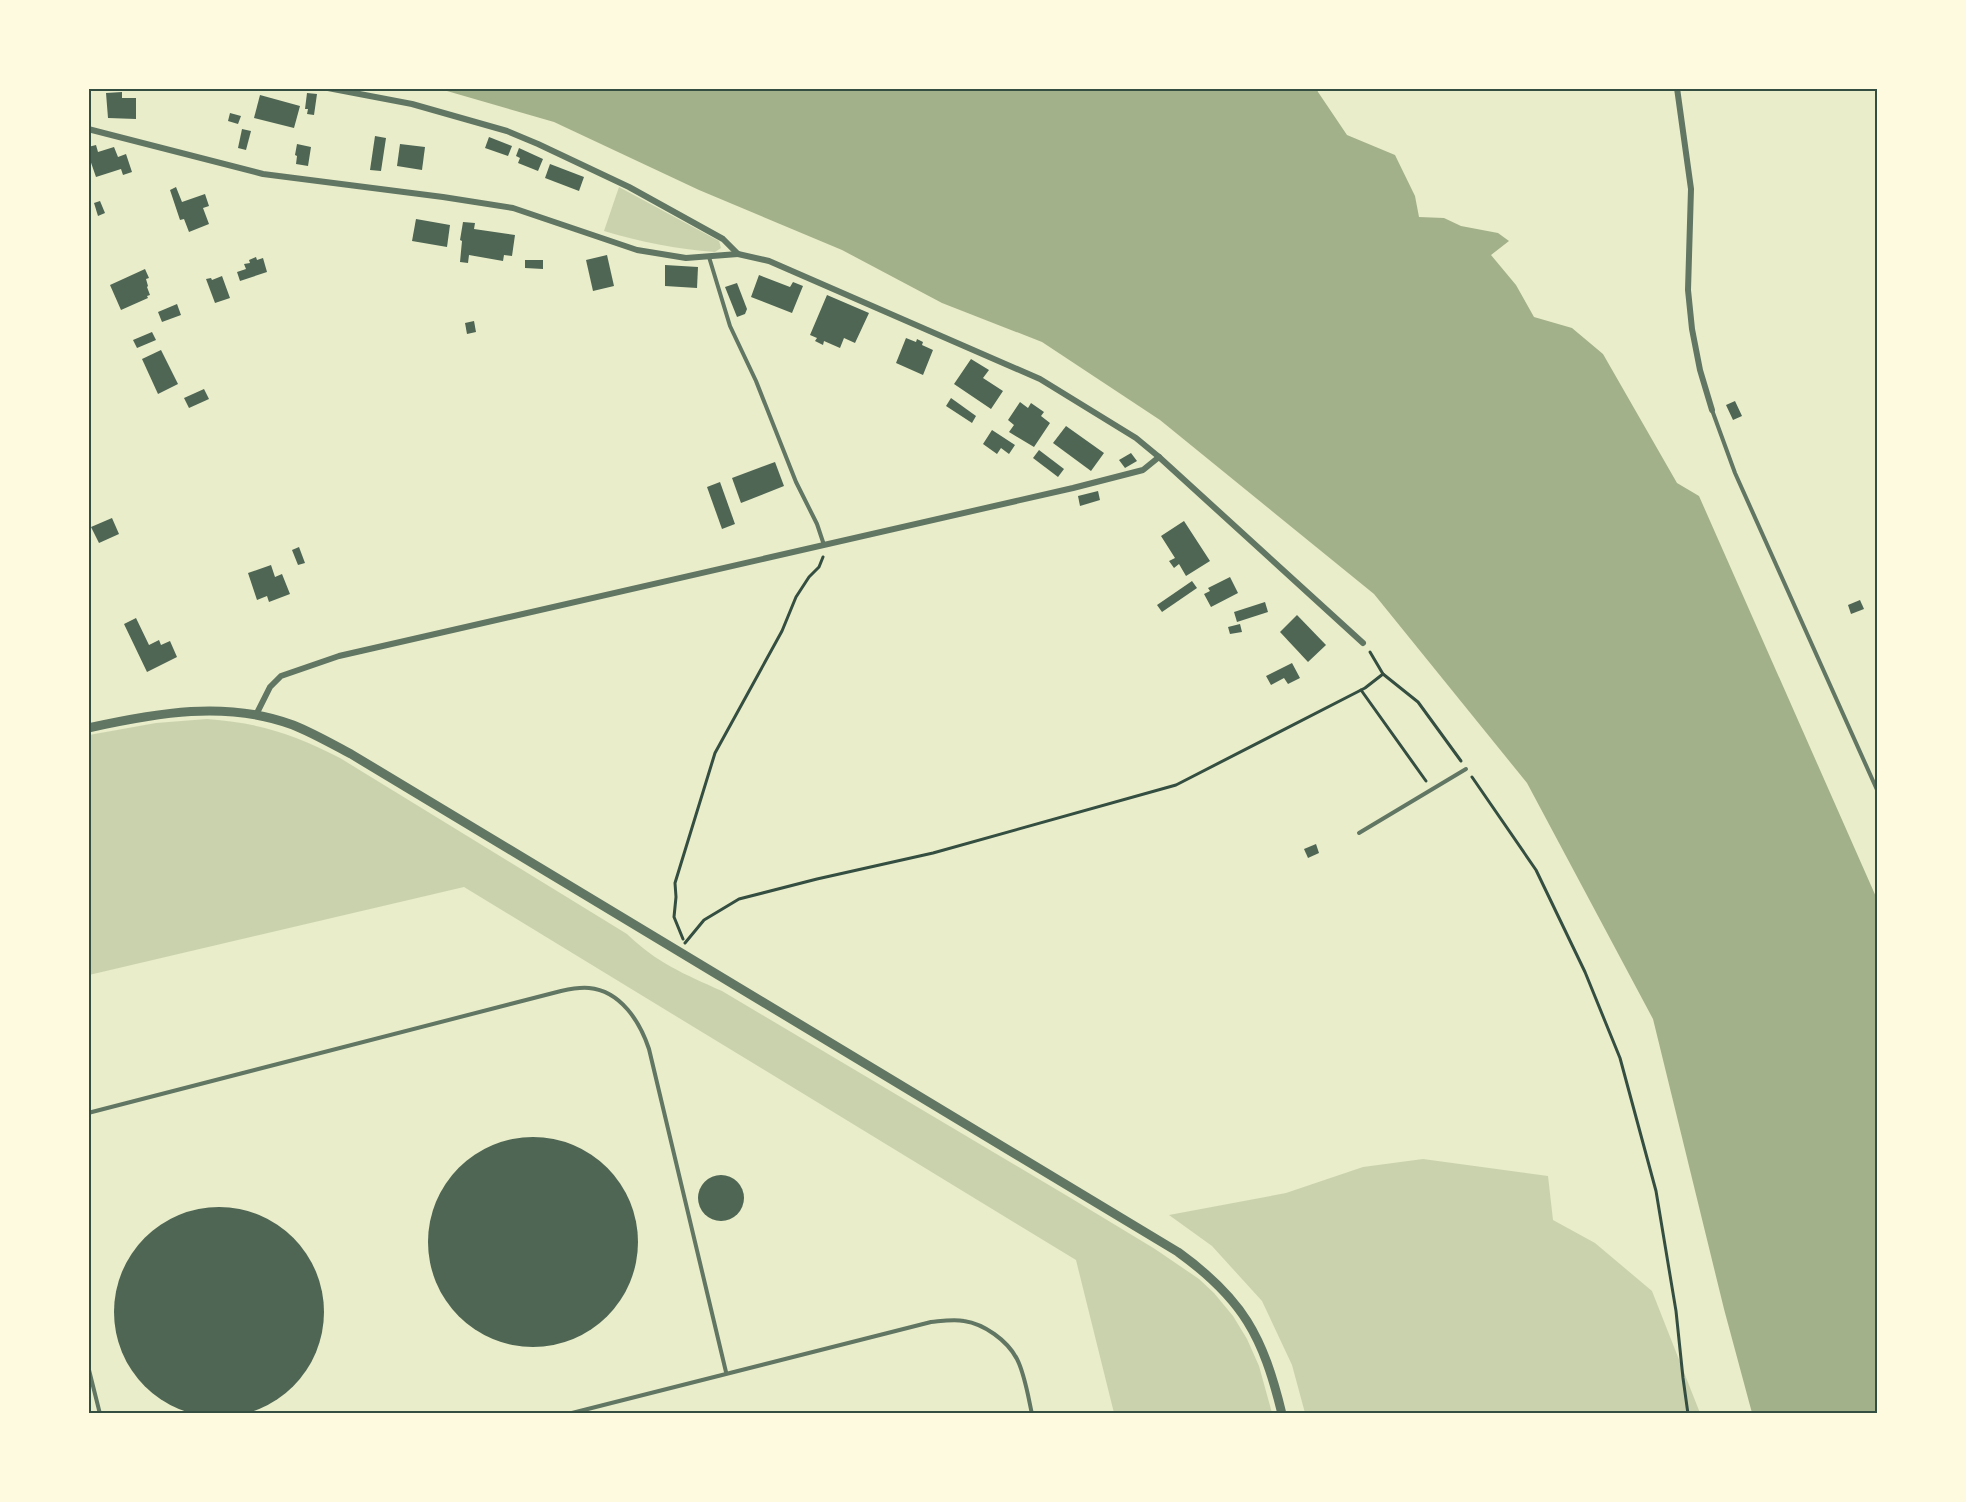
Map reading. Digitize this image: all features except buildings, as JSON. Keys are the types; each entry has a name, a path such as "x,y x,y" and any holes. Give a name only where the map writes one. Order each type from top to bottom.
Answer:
{"street":[{"path":"328,88 412,104 507,131 629,187 723,239 738,254"},
{"path":"1677,88 1691,189 1688,291 1692,329 1700,370 1712,410"},
{"path":"88,129 262,174 513,208 637,250 686,258 738,254 769,261 1040,379 1136,438 1364,644"},
{"path":"256,715 270,687 281,676 339,656 1131,474 1143,470 1159,457"},
{"path":"88,728 146,715 210,710 256,715 292,725 351,754 1178,1252 1226,1292 1244,1315 1263,1350 1282,1413"}],"lane":[{"path":"709,257 730,326 756,381 824,545"},
{"path":"1712,410 1734,472 1878,792"},
{"path":"1359,832 1466,769"},
{"path":"88,1113 561,991 591,988 603,992 616,999 636,1018 650,1050 726,1372"},
{"path":"568,1413 931,1322 965,1321 995,1335 1011,1350 1017,1359 1032,1413"},
{"path":"88,1365 100,1413"}],"path":[{"path":"685,943 674,917 675,883 715,753 782,631 796,597 809,577 819,567 823,558 824,545"},
{"path":"1364,644 1383,674 1418,702 1536,870 1585,972 1620,1058 1656,1191 1676,1311 1688,1413"},
{"path":"679,952 704,920 738,899 933,853 1176,785 1361,690 1383,674"},
{"path":"1361,690 1432,789"}],"shaded area":[{"path":"440,89 1317,89 1347,135 1395,155 1415,196 1419,217 1444,218 1461,226 1498,233 1509,241 1491,255 1516,285 1534,317 1572,328 1603,354 1677,483 1699,496 1877,899 1877,1413 1752,1413 1724,1309 1653,1019 1527,783 1374,594 1160,420 1042,342 942,303 842,250 699,190 554,122"},
{"path":"619,187 719,241 721,248 715,252 686,249 645,242 604,231"},
{"path":"207,719 244,723 276,731 307,742 340,758 627,934 660,960 722,991 1155,1249 1199,1279 1233,1316 1247,1339 1259,1366 1272,1413 1114,1413 1076,1260 464,887 89,975 89,735 156,723"},
{"path":"1423,1159 1548,1176 1553,1220 1595,1243 1652,1291 1700,1413 1305,1413 1292,1365 1262,1301 1212,1246 1169,1215 1286,1193 1363,1167"}]}
